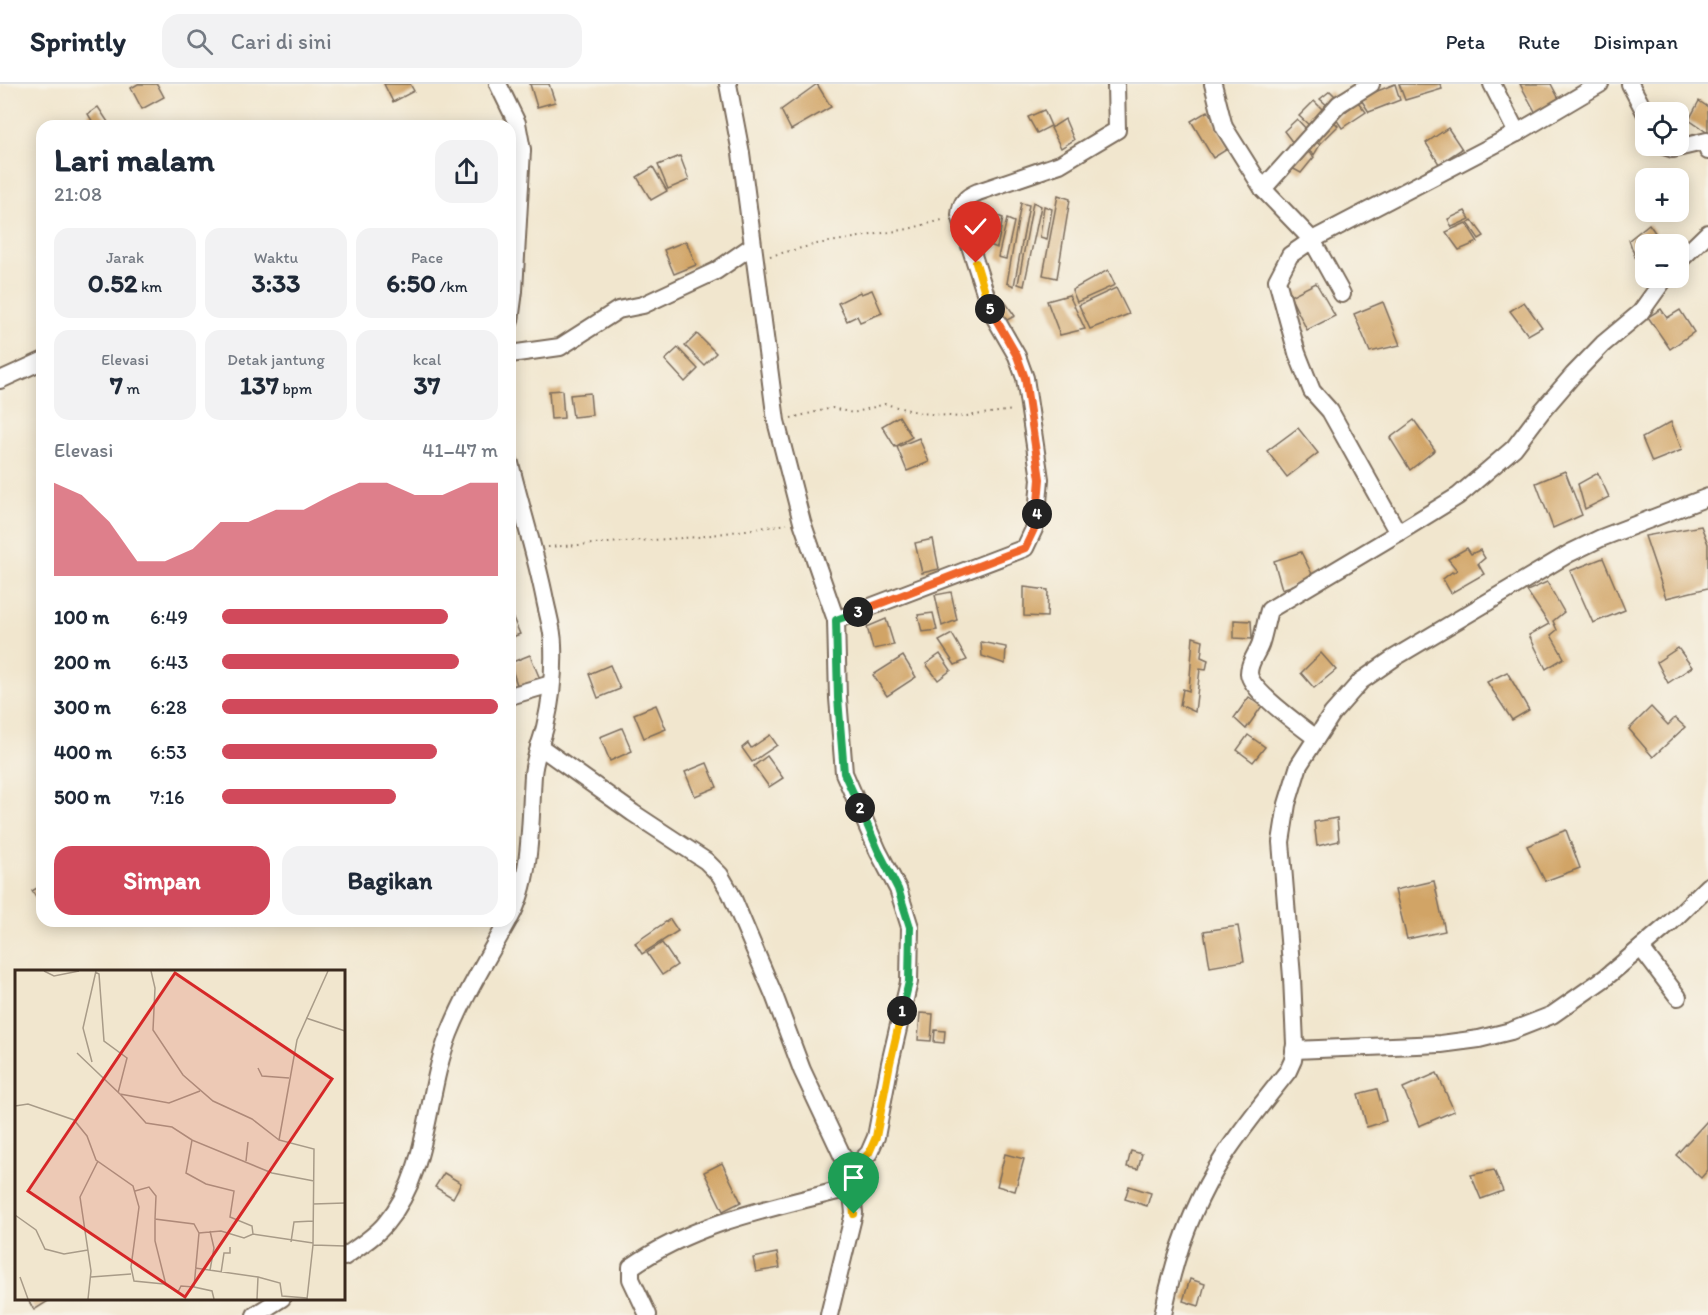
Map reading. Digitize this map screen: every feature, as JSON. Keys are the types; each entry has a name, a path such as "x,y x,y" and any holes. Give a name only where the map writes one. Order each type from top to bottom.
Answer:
{"street":[{"path":"498,84 516,120"},
{"path":"648,1315 631,1279 631,1268 653,1252 699,1230 851,1179 869,1153 876,1137 909,982 910,927 898,889 844,773 838,698 836,620 802,522 776,421 741,153 728,84"},
{"path":"836,620 1025,548 1034,529 1040,498 1038,456 1022,366 991,311 960,214 961,206 971,195 1060,164 1117,130 1116,84"},
{"path":"1213,84 1224,127 1263,189 1312,240 1342,294"},
{"path":"1263,189 1339,104 1371,84"},
{"path":"1492,84 1517,133"},
{"path":"1398,533 1330,411 1312,391 1297,353 1277,280 1290,255 1312,240 1517,133 1600,84"},
{"path":"1630,84 1640,102"},
{"path":"516,121 516,152"},
{"path":"1689,145 1708,141 1708,151"},
{"path":"1689,251 1708,233"},
{"path":"516,353 560,347 618,310 643,305 753,254"},
{"path":"1316,738 1275,706 1254,685 1249,674 1251,662 1261,643 1269,610 1458,496 1515,448 1542,411 1573,375 1603,344 1640,313 1658,288"},
{"path":"0,380 36,364"},
{"path":"516,488 533,548 553,645 551,684 545,725 533,768 529,845 516,907"},
{"path":"1163,1315 1168,1286 1201,1198 1234,1141 1288,1071 1293,1060 1292,976 1281,842 1287,804 1299,765 1316,738 1332,714 1361,681 1394,658 1570,553 1601,538 1708,497"},
{"path":"516,694 551,684"},
{"path":"539,746 633,813 706,861 720,875 731,894 770,985 802,1070 851,1179 854,1214 829,1315"},
{"path":"1294,1050 1441,1044 1479,1039 1511,1031 1552,1015 1605,978 1668,925 1708,885"},
{"path":"345,1256 374,1236 386,1223 416,1172 429,1109 449,1034 505,927"},
{"path":"1641,948 1678,997"},
{"path":"255,1315 280,1300"}],"path":[{"path":"753,254 908,229 960,214"},
{"path":"776,421 832,408 853,413 885,404 921,413 959,417 1029,409"},
{"path":"533,548 698,537 802,522"}],"building":[{"path":"138,84 157,84 164,97 142,109 131,88"},
{"path":"384,84 410,84 414,91 393,102"},
{"path":"530,84 549,84 555,102 537,107"},
{"path":"817,84 831,107 791,130 781,110"},
{"path":"1395,84 1400,100 1369,112 1360,98"},
{"path":"1399,84 1440,84 1442,89 1405,100"},
{"path":"1520,84 1551,84 1560,101 1537,115"},
{"path":"1330,91 1337,98 1328,106 1320,99"},
{"path":"1314,101 1324,111 1309,125 1299,116"},
{"path":"1699,101 1708,107 1708,133 1689,120"},
{"path":"1358,102 1366,112 1342,128 1336,119"},
{"path":"98,107 107,120 92,120 88,114"},
{"path":"1044,110 1051,126 1037,133 1028,117"},
{"path":"1208,111 1229,148 1213,158 1191,121"},
{"path":"1330,117 1338,126 1321,143 1314,137"},
{"path":"1065,119 1074,140 1061,148 1051,128"},
{"path":"1297,119 1308,131 1293,143 1284,131"},
{"path":"1448,128 1462,149 1439,164 1426,143"},
{"path":"1311,137 1320,145 1314,155 1304,147"},
{"path":"1303,148 1314,157 1301,173 1290,167"},
{"path":"680,156 689,180 668,189 658,165"},
{"path":"653,167 667,191 651,200 637,177"},
{"path":"1058,195 1070,199 1057,278 1043,275"},
{"path":"1033,202 1041,206 1024,286 1018,284"},
{"path":"1021,203 1029,205 1014,286 1007,283"},
{"path":"1044,206 1052,209 1047,239 1040,237"},
{"path":"1465,211 1470,219 1452,227 1448,219"},
{"path":"995,215 1003,218 997,248 990,245"},
{"path":"983,216 990,217 986,241 978,236"},
{"path":"1007,219 1014,222 1006,259 998,257"},
{"path":"1472,220 1484,236 1479,239 1468,223"},
{"path":"1466,223 1478,242 1459,250 1446,232"},
{"path":"1649,224 1656,234 1636,234"},
{"path":"1635,235 1635,257 1629,240"},
{"path":"686,241 696,265 674,274 664,250"},
{"path":"1108,270 1115,285 1077,302 1072,290"},
{"path":"1316,283 1335,316 1307,330 1290,296"},
{"path":"1116,288 1129,314 1090,329 1079,305"},
{"path":"872,290 882,313 860,322 857,316 847,321 838,303 860,292 861,294"},
{"path":"1069,295 1085,329 1060,335 1047,301"},
{"path":"1003,299 1015,316 1003,322 992,306"},
{"path":"1383,302 1400,345 1370,352 1354,314"},
{"path":"1524,302 1542,327 1528,335 1510,311"},
{"path":"1661,309 1667,318 1680,310 1694,332 1670,349 1648,317"},
{"path":"697,334 716,353 704,365 685,346"},
{"path":"678,348 698,369 685,382 665,360"},
{"path":"562,390 564,418 551,419 549,391"},
{"path":"590,393 592,415 573,417 570,395"},
{"path":"899,416 912,437 895,447 882,426"},
{"path":"1414,420 1435,450 1410,470 1390,438"},
{"path":"1671,422 1682,450 1652,462 1642,438"},
{"path":"1298,428 1318,453 1287,477 1267,451"},
{"path":"919,438 929,462 907,471 897,447"},
{"path":"1565,471 1582,515 1553,528 1536,483"},
{"path":"1598,473 1609,497 1585,509 1578,484"},
{"path":"1701,526 1708,544 1708,588 1666,598 1645,536"},
{"path":"933,539 939,569 922,573 915,543"},
{"path":"1467,548 1471,554 1480,550 1485,558 1478,564 1484,574 1451,593 1443,579 1457,570 1448,559"},
{"path":"1301,552 1314,578 1282,589 1274,561"},
{"path":"1603,558 1625,610 1593,623 1570,571"},
{"path":"1547,582 1564,612 1553,621 1557,630 1551,635 1564,658 1546,669 1529,635 1549,624 1527,591"},
{"path":"1024,587 1048,590 1047,617 1024,616"},
{"path":"951,592 957,620 942,626 935,595"},
{"path":"933,613 937,630 922,632 918,615"},
{"path":"886,619 894,645 873,649 867,627"},
{"path":"1234,620 1251,621 1252,639 1234,638"},
{"path":"952,634 967,660 955,665 939,641"},
{"path":"1193,637 1203,640 1201,657 1208,660 1206,670 1200,669 1195,712 1180,705 1183,689 1189,691"},
{"path":"981,642 1006,647 1005,664 982,656"},
{"path":"1678,648 1692,667 1668,683 1657,662"},
{"path":"1321,653 1336,670 1314,688 1301,673"},
{"path":"940,654 951,670 938,680 926,664"},
{"path":"530,655 540,679 518,688 516,661"},
{"path":"903,656 916,677 887,696 873,675"},
{"path":"610,665 620,689 598,698 589,674"},
{"path":"1507,672 1529,710 1512,720 1487,682"},
{"path":"1249,697 1262,706 1246,729 1234,718"},
{"path":"656,705 666,729 644,738 634,714"},
{"path":"1651,707 1668,725 1675,718 1685,727 1653,757 1629,729"},
{"path":"622,728 632,751 610,761 600,737"},
{"path":"770,735 777,745 752,762 742,748 748,743 751,748"},
{"path":"1248,735 1265,747 1253,762 1237,750"},
{"path":"767,756 783,778 769,787 754,766"},
{"path":"707,763 717,787 695,796 685,772"},
{"path":"1337,818 1339,841 1317,846 1314,822"},
{"path":"1566,830 1580,868 1545,881 1527,846"},
{"path":"1434,881 1445,931 1407,939 1395,890"},
{"path":"670,919 678,931 642,954 635,943"},
{"path":"1238,926 1244,961 1210,967 1204,931"},
{"path":"662,943 677,965 662,975 647,953"},
{"path":"920,1013 933,1014 931,1041 918,1040"},
{"path":"935,1030 945,1031 944,1043 934,1042"},
{"path":"1437,1073 1454,1111 1419,1126 1403,1088"},
{"path":"1377,1089 1386,1121 1367,1127 1358,1094"},
{"path":"1708,1120 1708,1170 1701,1178 1676,1155"},
{"path":"1131,1151 1142,1154 1138,1169 1127,1167"},
{"path":"1005,1154 1024,1159 1015,1191 997,1186"},
{"path":"722,1163 741,1202 723,1211 704,1172"},
{"path":"1494,1170 1503,1191 1481,1199 1471,1175"},
{"path":"444,1173 461,1183 453,1198 435,1187"},
{"path":"1129,1186 1151,1193 1147,1206 1125,1199"},
{"path":"777,1253 780,1268 756,1272 753,1258"},
{"path":"1190,1279 1205,1284 1199,1306 1183,1301"},
{"path":"28,1300 50,1300 34,1310"}],"route":[{"path":"854,1214 850,1172 869,1153 876,1137 909,982 910,927 898,889 844,773 838,698 836,620 1025,548 1034,529 1040,498 1040,479 1025,378 1017,356 991,311 976,263"}]}
